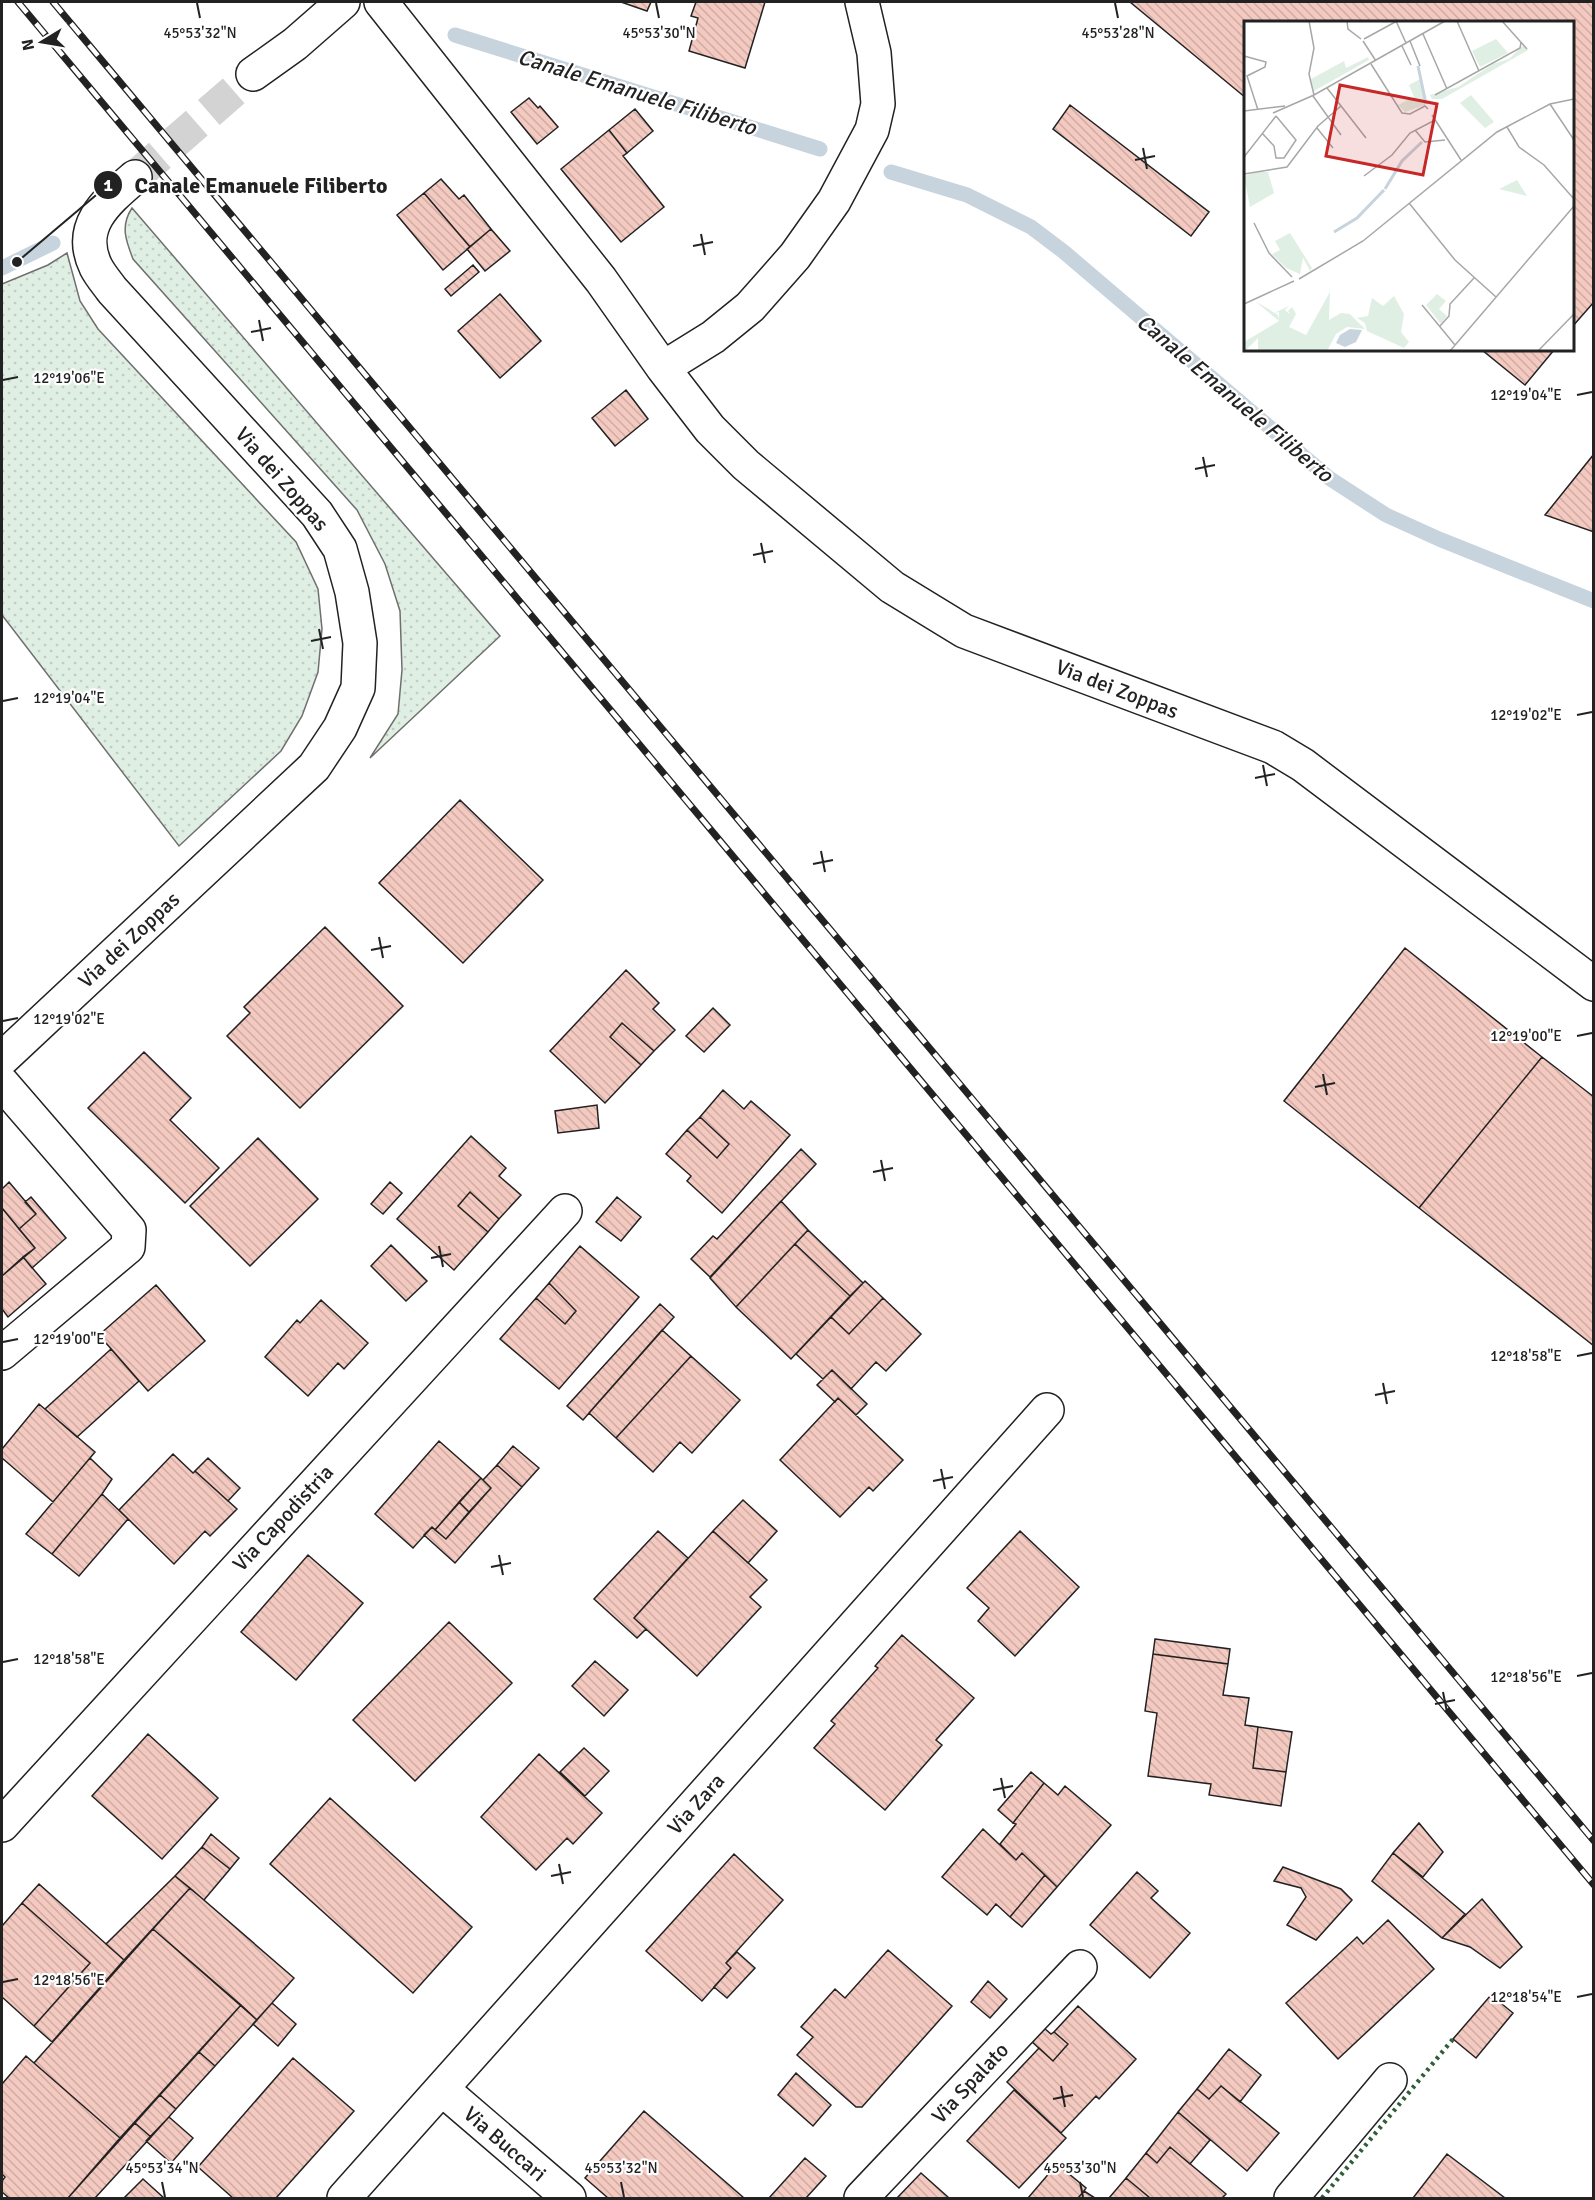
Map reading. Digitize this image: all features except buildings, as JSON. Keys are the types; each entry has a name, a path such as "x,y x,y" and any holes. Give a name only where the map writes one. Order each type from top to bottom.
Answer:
{"street":[{"path":"253,74 295,44 343,2"},
{"name":"Via dei Zoppas","path":"381,2 602,280 663,368 711,429 746,465 891,587 964,632 1273,747 1303,765 1593,984"},
{"path":"663,368 712,337 750,307 795,256 839,191 872,130 878,104 874,53 862,2"},
{"name":"Via dei Zoppas","path":"2,1059 314,767 340,728 358,688 360,643 352,592 340,549 317,514 112,290 96,268 89,248 90,232 99,212 111,197 135,177"},
{"path":"2,1083 129,1230 128,1247 2,1353"},
{"name":"Via Capodistria","path":"2,1825 565,1211"},
{"name":"Via Zara","path":"344,2199 1047,1410"},
{"name":"Via Spalato","path":"861,2199 1080,1967"},
{"path":"1290,2199 1390,2080"},
{"name":"Via Buccari","path":"442,2089 569,2199"}],"green space":[{"path":"132,208 500,636 370,758 398,714 402,670 400,611 385,564 357,510 133,259 126,240 125,227"},
{"path":"67,253 80,301 98,329 296,542 318,589 322,629 318,672 302,716 281,751 179,846 2,615 2,284 48,265"}],"waterway":[{"name":"Canale Emanuele Filiberto","path":"455,35 820,149"},
{"name":"Canale Emanuele Filiberto","path":"891,172 967,195 1031,227 1064,252 1329,478 1386,515 1439,539 1594,601"},
{"name":"Canale Emanuele Filiberto","path":"2,268 53,243"}],"tunnel":[{"path":"135,177 253,74"}],"railway":[{"path":"18,2 1594,1885"},
{"path":"53,2 1594,1841"}],"hedge":[{"path":"1322,2198 1453,2039"}],"place":[{"name":"Canale Emanuele Filiberto","path":"17,262"}]}
